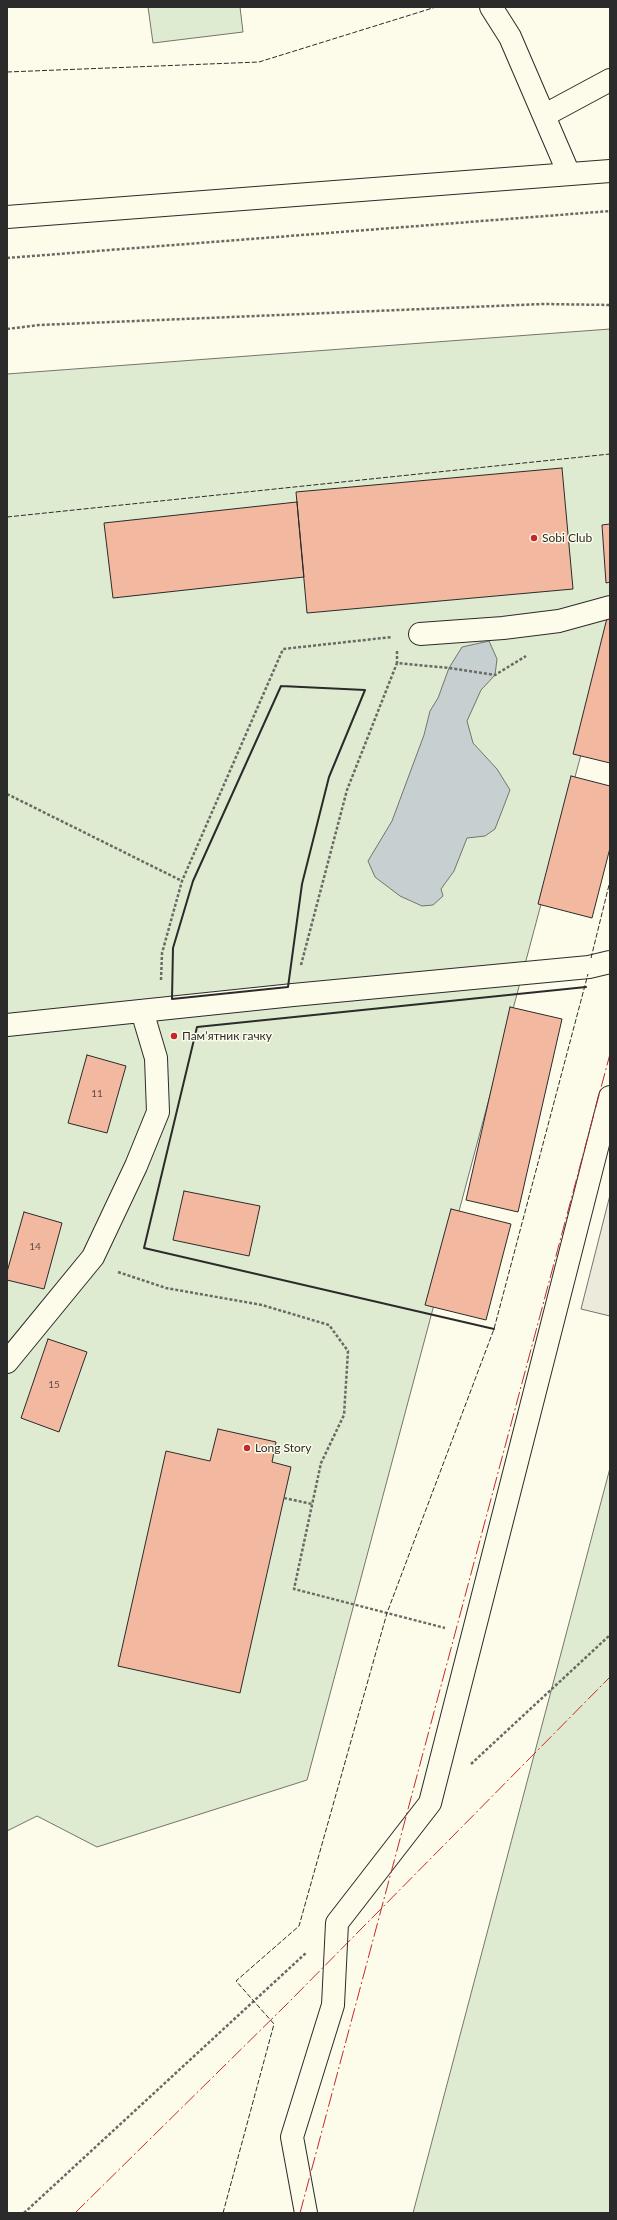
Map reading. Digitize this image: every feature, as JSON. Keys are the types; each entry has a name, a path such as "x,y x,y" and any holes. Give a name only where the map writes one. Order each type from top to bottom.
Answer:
{"main road":[{"path":"491,7 510,37 545,115 569,174"},
{"path":"545,115 610,80"},
{"path":"7,217 610,171"},
{"path":"420,634 504,628 559,620 610,607"},
{"path":"7,1025 581,967 610,962"},
{"path":"7,1362 93,1257 136,1166 158,1112 156,1058 151,1010"},
{"path":"306,2213 292,2137 333,2005 337,1923 430,1803 471,1635 610,1097"}],"path":[{"path":"7,258 610,211"},
{"path":"7,329 39,325 527,304 610,305"},
{"path":"151,1010 162,953 182,881 283,649 420,634"},
{"path":"293,995 347,790 397,663 449,668 495,675"},
{"path":"7,794 182,881"},
{"path":"93,1257 109,1269 166,1288 262,1305 329,1325 348,1351 344,1415 321,1463 294,1588 471,1635"},
{"path":"284,1498 312,1504"},
{"path":"470,1765 610,1635"},
{"path":"24,2213 255,2002 337,1923"}],"green space":[{"path":"148,7 240,7 243,32 153,43"},
{"path":"610,329 610,646 307,1780 97,1847 37,1816 7,1831 7,374"},
{"path":"610,1468 610,2213 413,2213"}],"shaded area":[{"path":"489,641 497,659 495,675 481,690 467,721 473,743 497,769 510,790 495,829 485,836 467,838 454,871 441,889 443,896 433,905 422,906 400,896 375,877 368,861 392,821 424,735 430,711 438,698 449,668 462,647"},
{"path":"610,1195 610,1316 581,1309"}],"building":[{"path":"562,468 573,589 307,613 296,492"},
{"path":"297,502 304,577 113,598 104,523"},
{"path":"610,524 610,582 606,583 602,525"},
{"path":"607,618 610,618 610,763 573,754"},
{"path":"571,776 610,786 610,848 592,918 538,904"},
{"path":"510,1007 562,1019 518,1212 466,1200"},
{"path":"87,1055 126,1066 107,1133 68,1123"},
{"path":"184,1191 260,1206 249,1256 173,1240"},
{"path":"451,1209 511,1224 486,1320 425,1305"},
{"path":"24,1212 62,1223 44,1289 7,1280 7,1272"},
{"path":"48,1339 87,1352 59,1432 21,1418"},
{"path":"218,1429 276,1442 272,1462 291,1467 240,1693 118,1666 166,1451 210,1461"}],"fence":[{"path":"7,72 259,62 436,7"},
{"path":"7,517 610,454"},
{"path":"591,958 610,881"},
{"path":"223,2213 274,2024 236,1981 299,1926 387,1613 494,1329 588,974"}],"wall":[{"path":"281,686 365,690 329,777 302,884 288,987 172,999 173,948 193,881 281,686"},
{"path":"494,1329 144,1248 197,1027 586,987"}],"power":[{"path":"300,2213 610,1054"},
{"path":"75,2213 288,2003 610,1677"}],"place":[{"name":"Sobi Club","path":"534,538"},
{"name":"Памʼятник гачку","path":"174,1036"},
{"name":"Long Story","path":"247,1448"}]}
